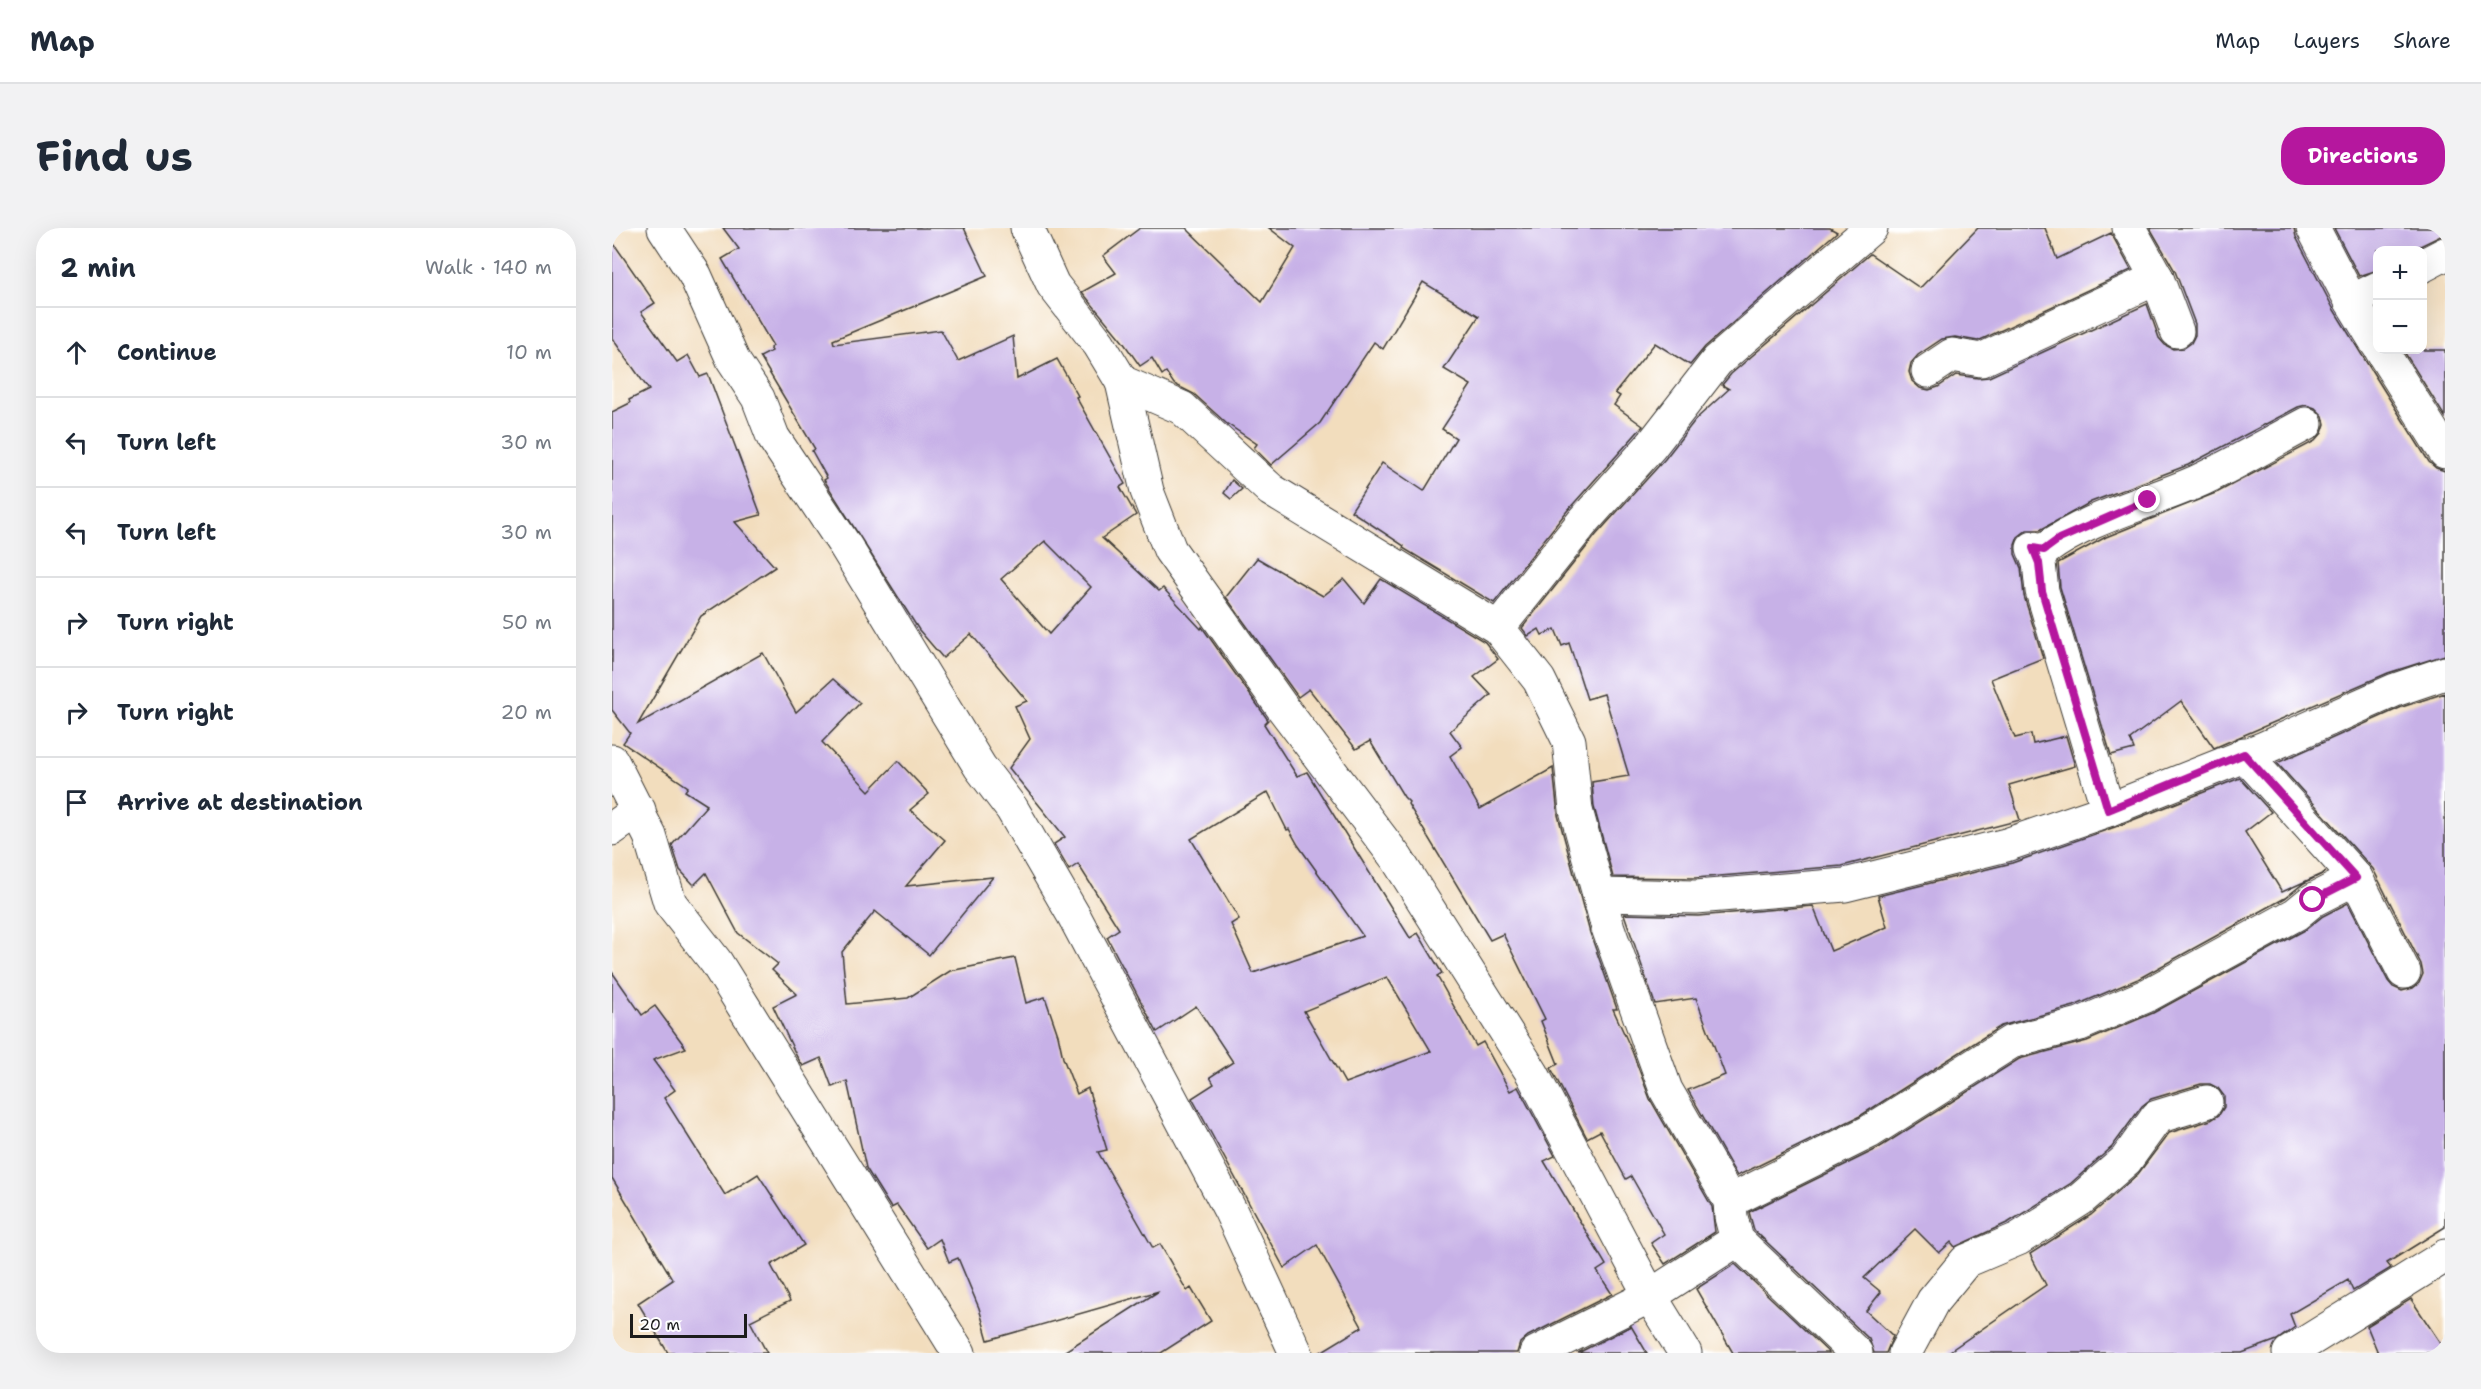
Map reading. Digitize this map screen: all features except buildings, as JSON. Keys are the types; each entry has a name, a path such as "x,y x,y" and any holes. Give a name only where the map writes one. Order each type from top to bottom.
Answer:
{"street":[{"path":"664,228 695,275 733,360 758,398 773,437 846,547 980,767 1012,809 1074,916 1230,1210 1296,1353"},
{"path":"1027,228 1053,285 1099,344 1122,381 1147,491 1170,550 1282,707 1397,859 1532,1073 1650,1296 1685,1353"},
{"path":"1498,628 1582,523 1651,446 1717,361 1871,228"},
{"path":"2128,228 2157,278 2177,331"},
{"path":"2313,228 2364,295 2373,327"},
{"path":"2427,263 2445,254"},
{"path":"1928,371 1952,355 1981,360 2157,278"},
{"path":"2383,354 2445,452"},
{"path":"1122,381 1182,408 1271,490 1498,628 1539,680 1569,741 1576,810 1608,927 1666,1090 1730,1201 1731,1217 1737,1240 1856,1353"},
{"path":"2108,810 2042,591 2039,563 2033,548 2044,550 2059,539 2195,482 2306,424"},
{"path":"1600,895 1696,897 1845,885 2006,845 2108,810 2244,754 2264,748 2395,690 2445,673"},
{"path":"2244,754 2356,878 2404,972"},
{"path":"612,761 639,810 650,836 670,903 716,962 959,1353"},
{"path":"612,830 639,810"},
{"path":"1730,1201 1869,1132 2011,1042 2080,1024 2146,996 2296,914 2313,900 2356,878"},
{"path":"1905,1353 1933,1300 1966,1262 2018,1239 2081,1199 2126,1160 2157,1118 2206,1102"},
{"path":"1536,1353 1650,1296 1737,1240"},
{"path":"2289,1353 2445,1256"}],"route":[{"path":"2148,500 2059,539 2044,550 2033,548 2039,563 2042,591 2108,810 2244,754 2356,878 2313,900"}]}
